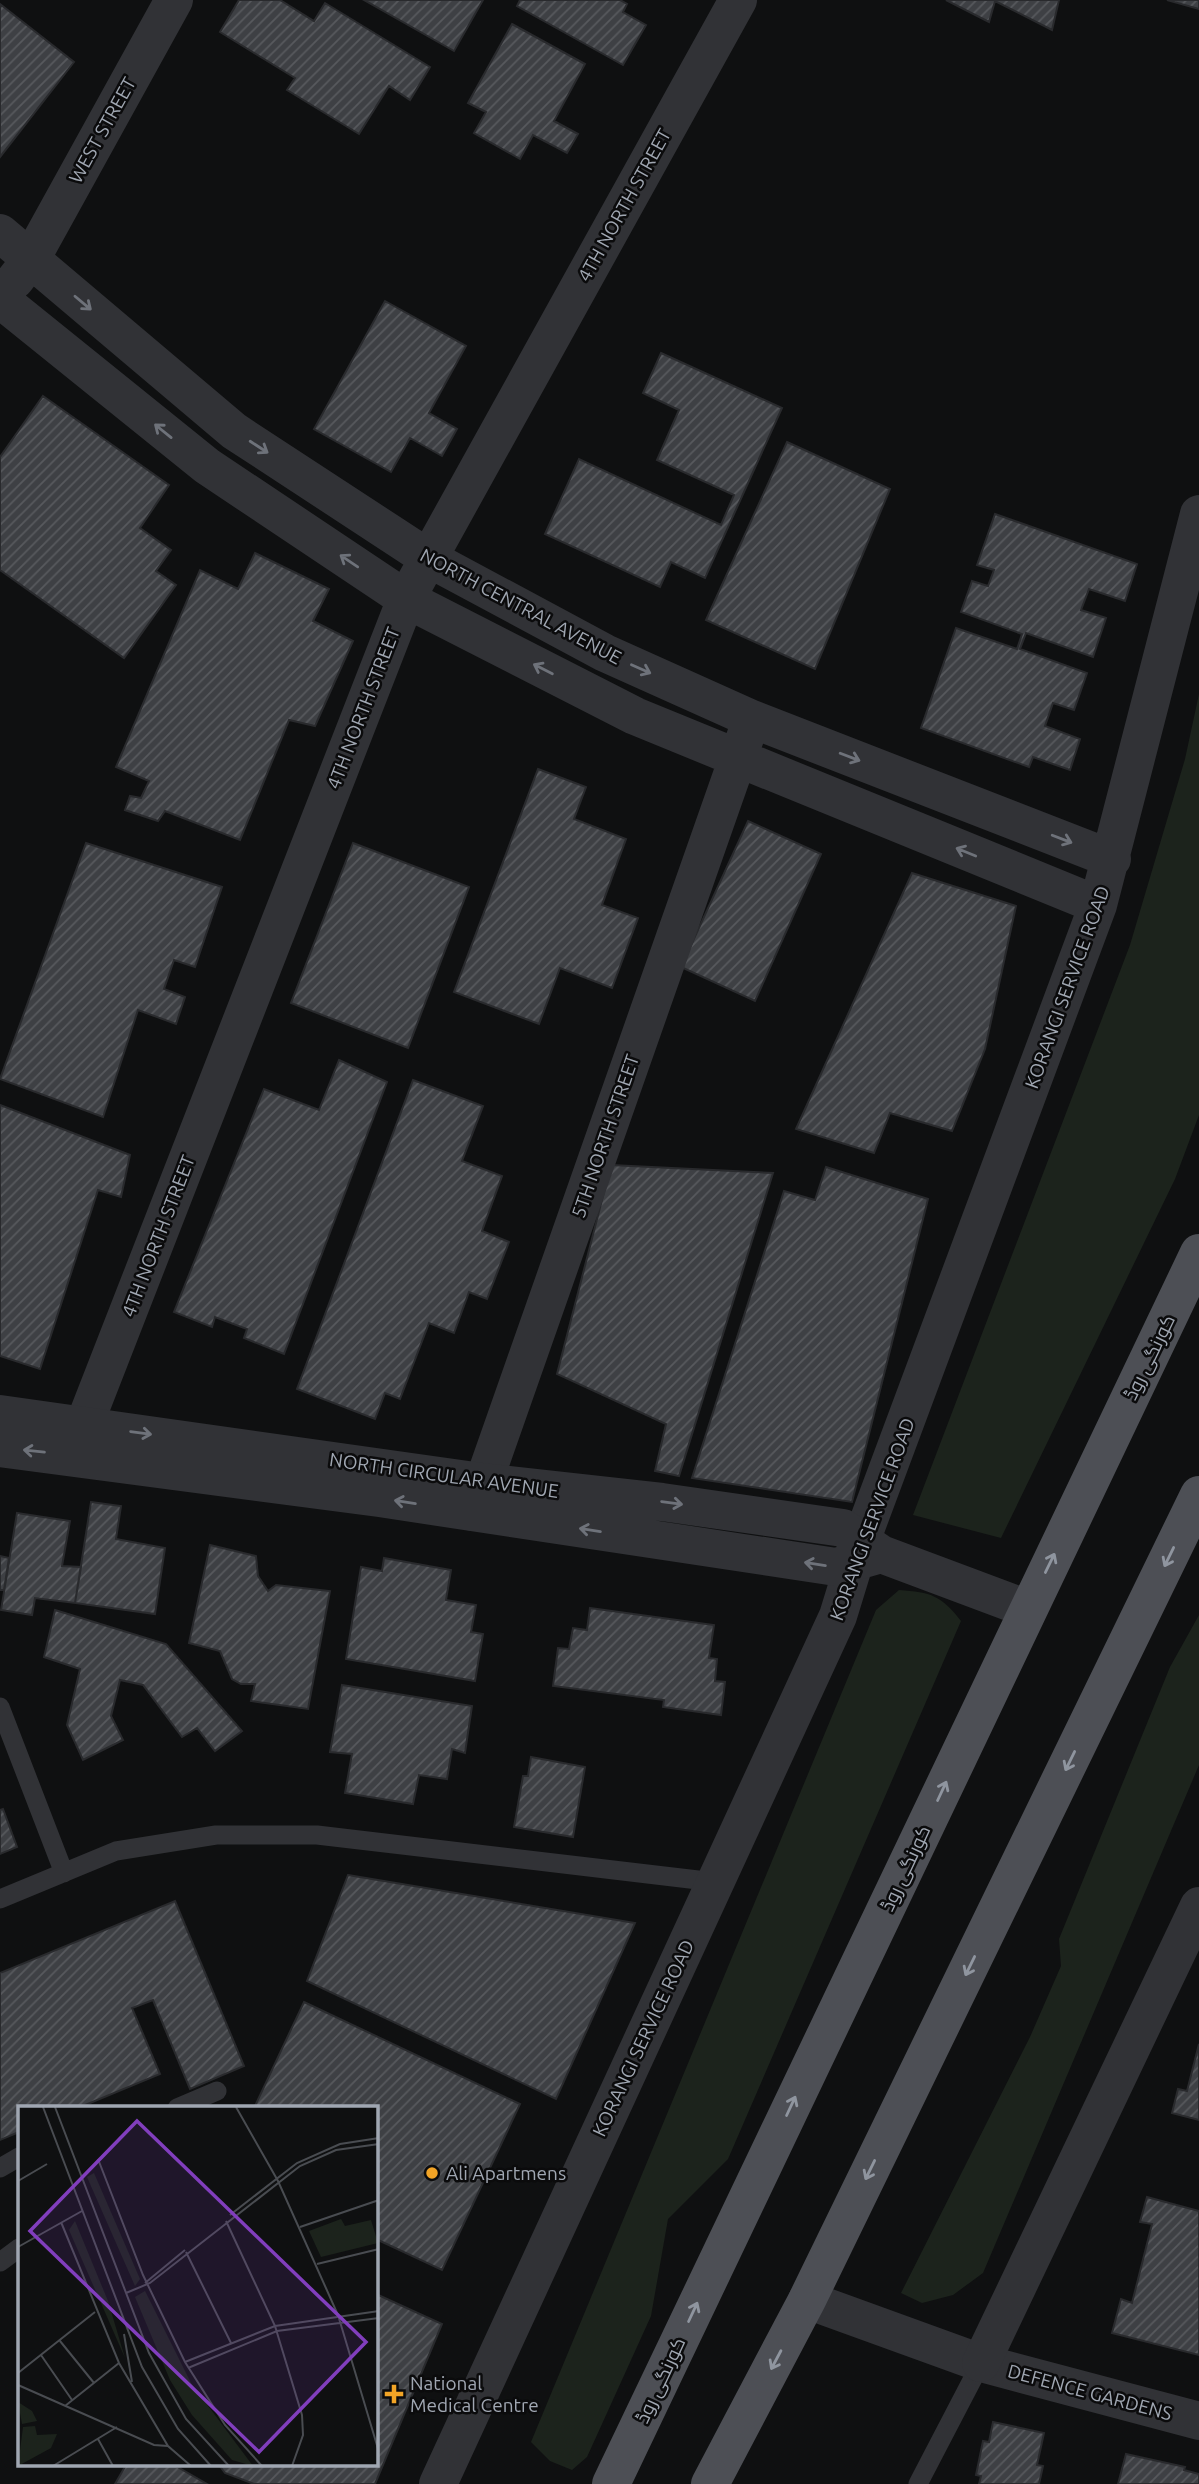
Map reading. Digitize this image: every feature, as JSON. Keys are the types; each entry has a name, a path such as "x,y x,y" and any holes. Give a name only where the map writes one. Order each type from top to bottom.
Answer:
{"main road":[{"name":"کورنگی روڈ","path":"611,2484 1199,1253"},
{"path":"710,2484 807,2300 1199,1495"}],"street":[{"name":"WEST STREET","path":"0,300 31,259 174,0"},
{"name":"4TH NORTH STREET","path":"81,1441 406,599 738,0"},
{"name":"NORTH CENTRAL AVENUE","path":"0,233 234,431 428,558 605,653 752,719 1112,859"},
{"path":"0,300 207,466 406,599 635,716 1098,905"},
{"name":"KORANGI SERVICE ROAD","path":"438,2484 866,1552 1098,905 1199,514"},
{"name":"5TH NORTH STREET","path":"477,1497 752,719"},
{"name":"NORTH CIRCULAR AVENUE","path":"0,1414 81,1441 477,1497 836,1567 866,1552 1028,1609"},
{"name":"NORTH CIRCULAR AVENUE","path":"0,1448 81,1441"},
{"path":"981,2362 1191,1943 1199,1906"},
{"name":"DEFENCE GARDENS","path":"807,2300 981,2362 1199,2421"}],"lane":[{"path":"0,1707 64,1873"},
{"path":"0,1899 116,1851 216,1835 317,1835 715,1882"},
{"path":"182,2106 218,2091"},
{"path":"0,2168 18,2158"},
{"path":"0,2262 18,2249"},
{"path":"918,2484 981,2362"}],"shaded area":[{"path":"1199,694 1199,1115 1175,1179 1001,1538 913,1515 1130,945 1185,759"},
{"path":"899,1590 935,1597 948,1606 961,1621 728,2159 668,2219 651,2316 587,2457 572,2470 550,2461 531,2442 876,1610"},
{"path":"1199,1615 1199,1765 983,2273 953,2295 922,2303 901,2293 1030,2037 1061,1966 1059,1939 1170,1667"}],"building":[{"path":"239,0 280,0 314,21 325,3 430,67 410,100 389,86 359,134 287,90 295,78 220,32"},
{"path":"364,0 483,0 454,51"},
{"path":"520,0 620,0 627,4 623,12 646,25 623,65 517,6"},
{"path":"946,0 1059,0 1052,30 995,1 989,22"},
{"path":"1167,0 1199,0 1199,9"},
{"path":"0,4 74,62 0,157"},
{"path":"512,24 585,64 554,121 578,134 567,153 533,135 520,159 474,133 486,112 468,103"},
{"path":"385,301 466,346 429,413 457,429 442,456 410,438 391,472 314,429"},
{"path":"661,353 782,408 705,578 671,562 660,587 545,534 579,459 721,525 734,495 657,460 679,410 643,393"},
{"path":"43,396 169,485 140,528 171,550 156,571 176,585 124,658 0,570 0,457"},
{"path":"787,442 890,489 815,669 706,620"},
{"path":"995,514 1137,564 1125,601 1089,589 1081,610 1106,618 1093,657 1026,633 1020,649 1087,673 1074,710 1053,703 1045,726 1080,739 1070,770 1033,757 1029,767 921,728 956,628 1017,649 1022,634 961,612 972,581 988,586 994,570 977,565"},
{"path":"255,553 329,589 313,621 353,641 315,726 289,720 240,840 165,811 158,821 125,810 130,796 141,798 149,781 116,767 200,570 238,589"},
{"path":"538,769 586,787 574,819 626,839 602,905 638,918 612,988 560,968 539,1024 454,992"},
{"path":"748,821 821,854 755,1001 681,967"},
{"path":"86,843 222,887 195,967 174,960 164,989 185,997 176,1024 138,1010 103,1117 0,1079"},
{"path":"353,843 469,887 408,1048 291,1003"},
{"path":"912,873 1016,906 985,1049 952,1131 890,1113 874,1153 796,1129"},
{"path":"339,1060 387,1082 284,1354 244,1338 247,1329 215,1317 212,1327 174,1312 264,1089 319,1110"},
{"path":"413,1080 483,1106 462,1161 502,1176 482,1231 509,1242 487,1299 469,1292 454,1333 429,1323 400,1399 385,1393 375,1419 297,1389"},
{"path":"0,1105 130,1155 121,1197 98,1190 40,1369 0,1356"},
{"path":"611,1165 773,1173 679,1476 655,1471 666,1424 557,1374"},
{"path":"826,1167 928,1199 852,1502 692,1478 784,1191 815,1200"},
{"path":"91,1502 121,1506 116,1539 165,1548 155,1614 75,1603"},
{"path":"17,1513 70,1521 62,1566 81,1567 75,1603 35,1598 32,1615 1,1610"},
{"path":"210,1545 256,1556 258,1576 268,1591 276,1585 330,1591 308,1709 251,1701 255,1684 241,1684 232,1679 220,1651 189,1643"},
{"path":"0,1556 9,1558 4,1590 0,1590"},
{"path":"384,1558 451,1570 446,1600 476,1605 471,1632 483,1634 475,1681 346,1659 361,1567 382,1571"},
{"path":"590,1608 714,1625 709,1658 717,1659 715,1681 725,1682 721,1715 663,1707 664,1700 553,1686 558,1648 569,1649 573,1628 587,1630"},
{"path":"55,1610 166,1644 242,1731 215,1751 197,1728 182,1737 143,1685 120,1680 111,1716 123,1740 83,1760 67,1725 80,1669 44,1657"},
{"path":"342,1685 472,1706 465,1753 452,1749 447,1779 419,1775 413,1804 345,1793 352,1754 330,1752"},
{"path":"531,1757 585,1767 573,1837 514,1827 523,1776 528,1776"},
{"path":"3,1809 17,1847 0,1854 0,1810"},
{"path":"348,1875 635,1923 556,2099 307,1981"},
{"path":"175,1901 244,2066 190,2089 153,2000 132,2008 160,2074 83,2106 18,2106 18,2132 0,2140 0,1973"},
{"name":"Ali Apartmens","path":"304,2002 520,2104 442,2270 378,2240 378,2106 255,2106"},
{"path":"1199,2044 1199,2120 1172,2113 1178,2089 1187,2091"},
{"path":"1147,2197 1199,2211 1199,2355 1112,2333 1121,2299 1132,2303 1152,2224 1140,2222"},
{"name":"National Medical Centre","path":"378,2295 442,2324 375,2484 254,2484 225,2473 220,2466 378,2466"},
{"path":"993,2422 1044,2433 1037,2465 1043,2466 1039,2484 979,2484 981,2476 976,2475 983,2441 989,2442"},
{"path":"1126,2454 1185,2467 1184,2470 1199,2474 1199,2484 1118,2484"},
{"path":"125,2466 176,2466 207,2484 115,2484"}],"place":[{"name":"Ali Apartmens","path":"432,2173"},
{"name":"National Medical Centre","path":"394,2394"}]}
